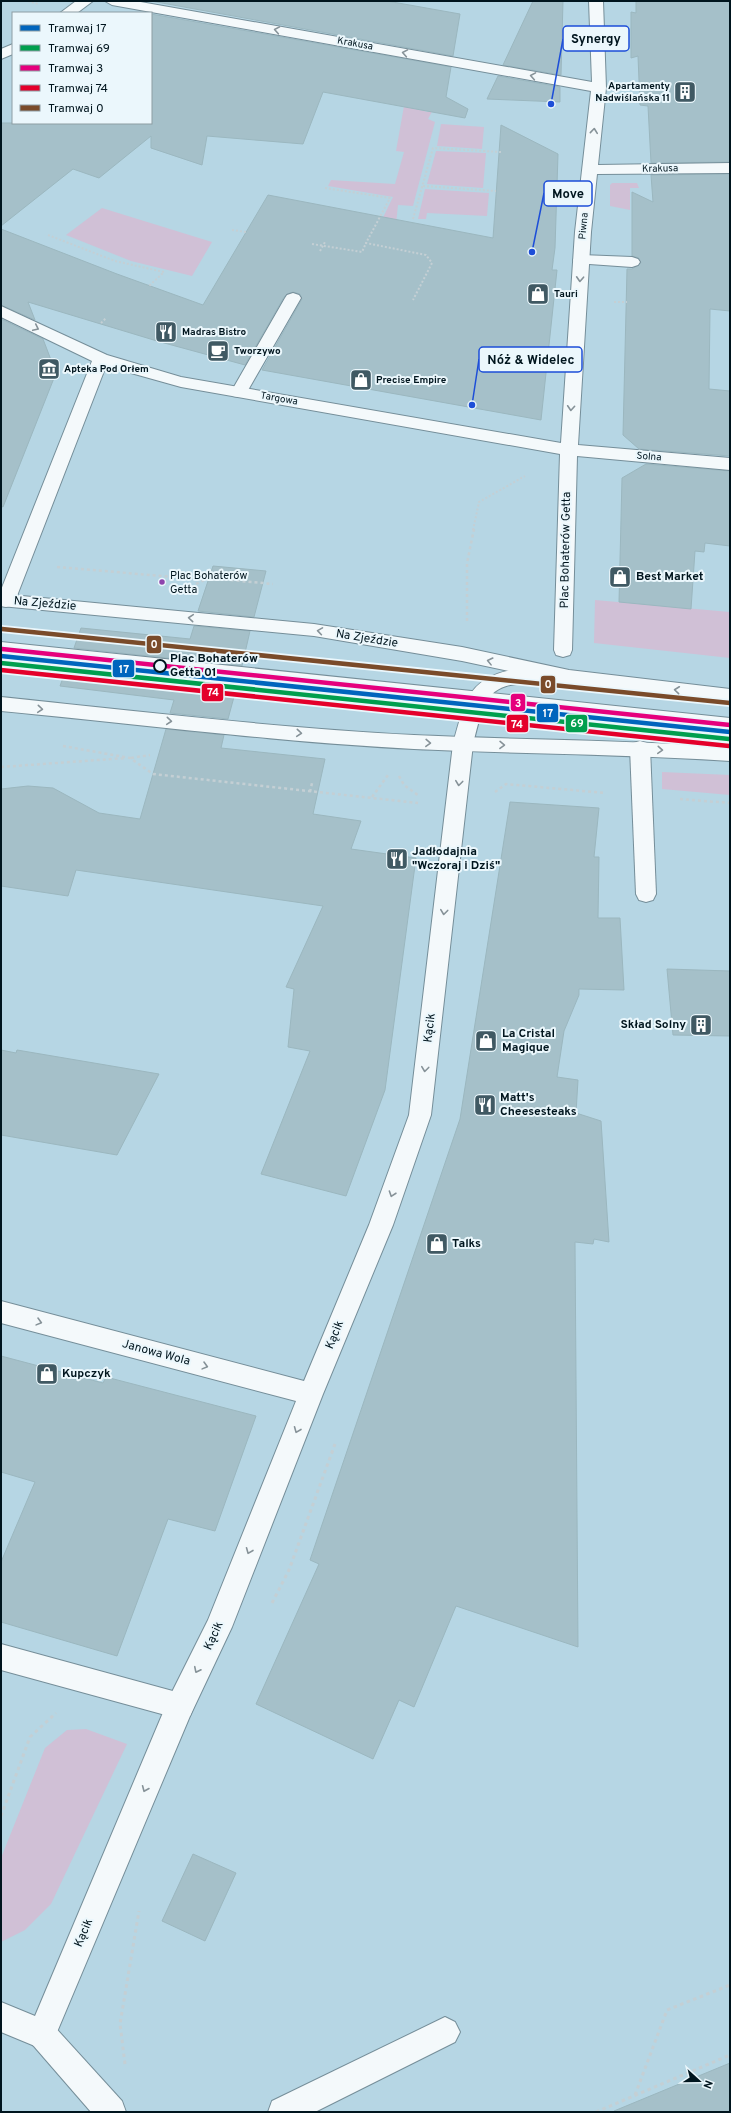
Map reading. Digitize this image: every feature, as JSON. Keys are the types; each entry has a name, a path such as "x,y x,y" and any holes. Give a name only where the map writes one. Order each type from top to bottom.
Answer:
{"street":[{"path":"69,12 86,1"},
{"name":"Krakusa","path":"112,1 599,88"},
{"name":"Piwna","path":"568,450 581,260 599,88 596,1"},
{"path":"1,55 12,49"},
{"name":"Krakusa","path":"590,170 730,168"},
{"path":"581,260 632,262"},
{"path":"239,392 292,298"},
{"name":"Targowa","path":"1,311 101,359 181,382 568,450"},
{"path":"3,601 101,359"},
{"name":"Solna","path":"568,450 730,464"},
{"name":"Plac Bohaterów Getta","path":"563,650 568,450"},
{"name":"Na Zjeździe","path":"3,601 314,630 462,654 569,677 730,696"},
{"path":"1,649 730,725"},
{"name":"Kącik","path":"42,2034 180,1706 219,1627 311,1394 381,1225 420,1115 463,744 469,718 483,688 494,681 508,676 569,677"},
{"path":"1,704 295,733 463,744 640,748 730,754"},
{"path":"640,748 646,894"},
{"name":"Janowa Wola","path":"1,1312 311,1394"},
{"path":"1,1657 180,1706"},
{"path":"1,2017 42,2034 111,2112"},
{"path":"283,2112 445,2032"}],"path":[{"path":"413,220 433,148 501,152"},
{"path":"423,186 496,191"},
{"path":"312,244 362,252 390,198 325,188"},
{"path":"232,230 246,232"},
{"path":"48,235 115,262 164,272 148,287"},
{"path":"320,251 325,242"},
{"path":"366,243 426,255 432,263 413,300"},
{"path":"467,623 467,563 479,502 568,450"},
{"path":"53,566 174,577"},
{"path":"191,586 209,578 273,584"},
{"path":"62,746 130,758 153,774 423,803"},
{"path":"1,767 130,758 151,755"},
{"path":"372,798 390,773"},
{"path":"310,792 312,783"},
{"path":"493,793 506,784 730,803"},
{"path":"1,1816 30,1737 58,1712"},
{"path":"635,2095 667,2010 730,1985"},
{"path":"596,2112 730,2055"}],"shaded area":[{"path":"404,106 428,112 431,107 434,108 428,119 435,122 413,206 398,205 395,234 371,242 393,197 328,186 331,180 395,184 404,152 396,151"},
{"path":"441,124 484,127 482,149 437,146"},
{"path":"436,151 486,153 483,188 427,184"},
{"path":"612,183 637,183 639,188 630,188 630,210 610,206 610,185"},
{"path":"425,189 489,193 487,216 427,213 426,219 418,219"},
{"path":"102,208 212,242 192,276 131,261 66,235"},
{"path":"595,600 730,612 730,658 594,643"},
{"path":"662,772 730,775 730,795 662,789"},
{"path":"86,1729 127,1744 51,1904 25,1930 1,1942 1,1858 45,1748 67,1730"}],"building":[{"path":"151,1 387,1 460,14 453,56"},
{"path":"533,1 563,1 561,75 503,65"},
{"path":"636,1 730,1 730,162 651,163 648,106 640,105 638,56 631,58 631,12 636,13"},
{"path":"152,14 451,67 446,97 468,109 465,118 323,92 303,144 207,136 202,165 151,148 151,136 99,178 73,169 1,226 1,123 152,124"},
{"path":"498,76 560,87 560,102 487,99"},
{"path":"501,125 558,154 555,248 552,270 557,270 541,420 262,370 302,299 300,294 293,292 284,297 245,365 157,341 28,302 35,320 1,305 1,229 117,274 203,305 268,195 493,238"},
{"path":"730,174 730,311 710,309 709,389 730,391 730,456 639,449 623,435 627,269 632,269 641,263 639,258 632,256 632,192 653,202 651,175"},
{"path":"1,319 43,339 56,373 3,507 1,506"},
{"path":"646,464 730,471 730,546 705,543 704,552 695,551 691,609 619,602 622,478"},
{"path":"213,566 266,571 254,617 198,611"},
{"path":"194,626 250,631 242,666 74,648 81,628 190,639"},
{"path":"68,664 238,682 228,719 170,713 174,700 60,686"},
{"path":"166,729 224,735 221,748 325,759 313,814 361,821 351,849 416,858 385,1090 346,1196 261,1174 310,1051 288,1047 294,989 286,987 323,906 76,870 68,896 1,886 1,789 28,786 53,788 99,813 140,819"},
{"path":"510,802 599,808 594,857 599,857 598,918 620,918 624,990 579,989 579,995 564,1031 557,1077 578,1080 576,1113 601,1121 609,1242 594,1239 593,1244 575,1242 578,1647 456,1606 414,1707 399,1700 373,1759 256,1704 319,1564 310,1560 460,1119"},
{"name":"Skład Solny","path":"667,969 730,971 730,1036 673,1035"},
{"path":"1,1050 16,1053 17,1050 159,1074 117,1155 1,1135"},
{"path":"1,1356 103,1383 106,1377 256,1416 215,1531 168,1519 117,1656 1,1622 1,1562 35,1482 1,1472"},
{"path":"193,1854 236,1873 205,1941 162,1921"},
{"path":"730,2063 730,2112 614,2111"}],"tram line":[{"name":"0","path":"2,629 730,703"},
{"name":"3","path":"2,649 730,725"},
{"name":"17","path":"1,656 730,732"},
{"name":"69","path":"1,663 729,739"},
{"name":"74","path":"1,670 729,746"}],"place":[{"name":"Apartamenty Nadwiślańska 11","path":"685,92"},
{"name":"Synergy","path":"551,104"},
{"name":"Move","path":"532,252"},
{"name":"Tauri","path":"538,294"},
{"name":"Madras Bistro","path":"166,332"},
{"name":"Tworzywo","path":"218,351"},
{"name":"Apteka Pod Orłem","path":"49,369"},
{"name":"Precise Empire","path":"361,380"},
{"name":"Nóż & Widelec","path":"472,405"},
{"name":"Best Market","path":"620,577"},
{"name":"Plac Bohaterów Getta","path":"162,582"},
{"name":"Plac Bohaterów Getta 01","path":"160,666"},
{"name":"Jadłodajnia \"Wczoraj i Dziś\"","path":"397,859"},
{"name":"Skład Solny","path":"701,1025"},
{"name":"La Cristal Magique","path":"486,1041"},
{"name":"Matt's Cheesesteaks","path":"485,1105"},
{"name":"Talks","path":"437,1244"},
{"name":"Kupczyk","path":"47,1374"}]}
